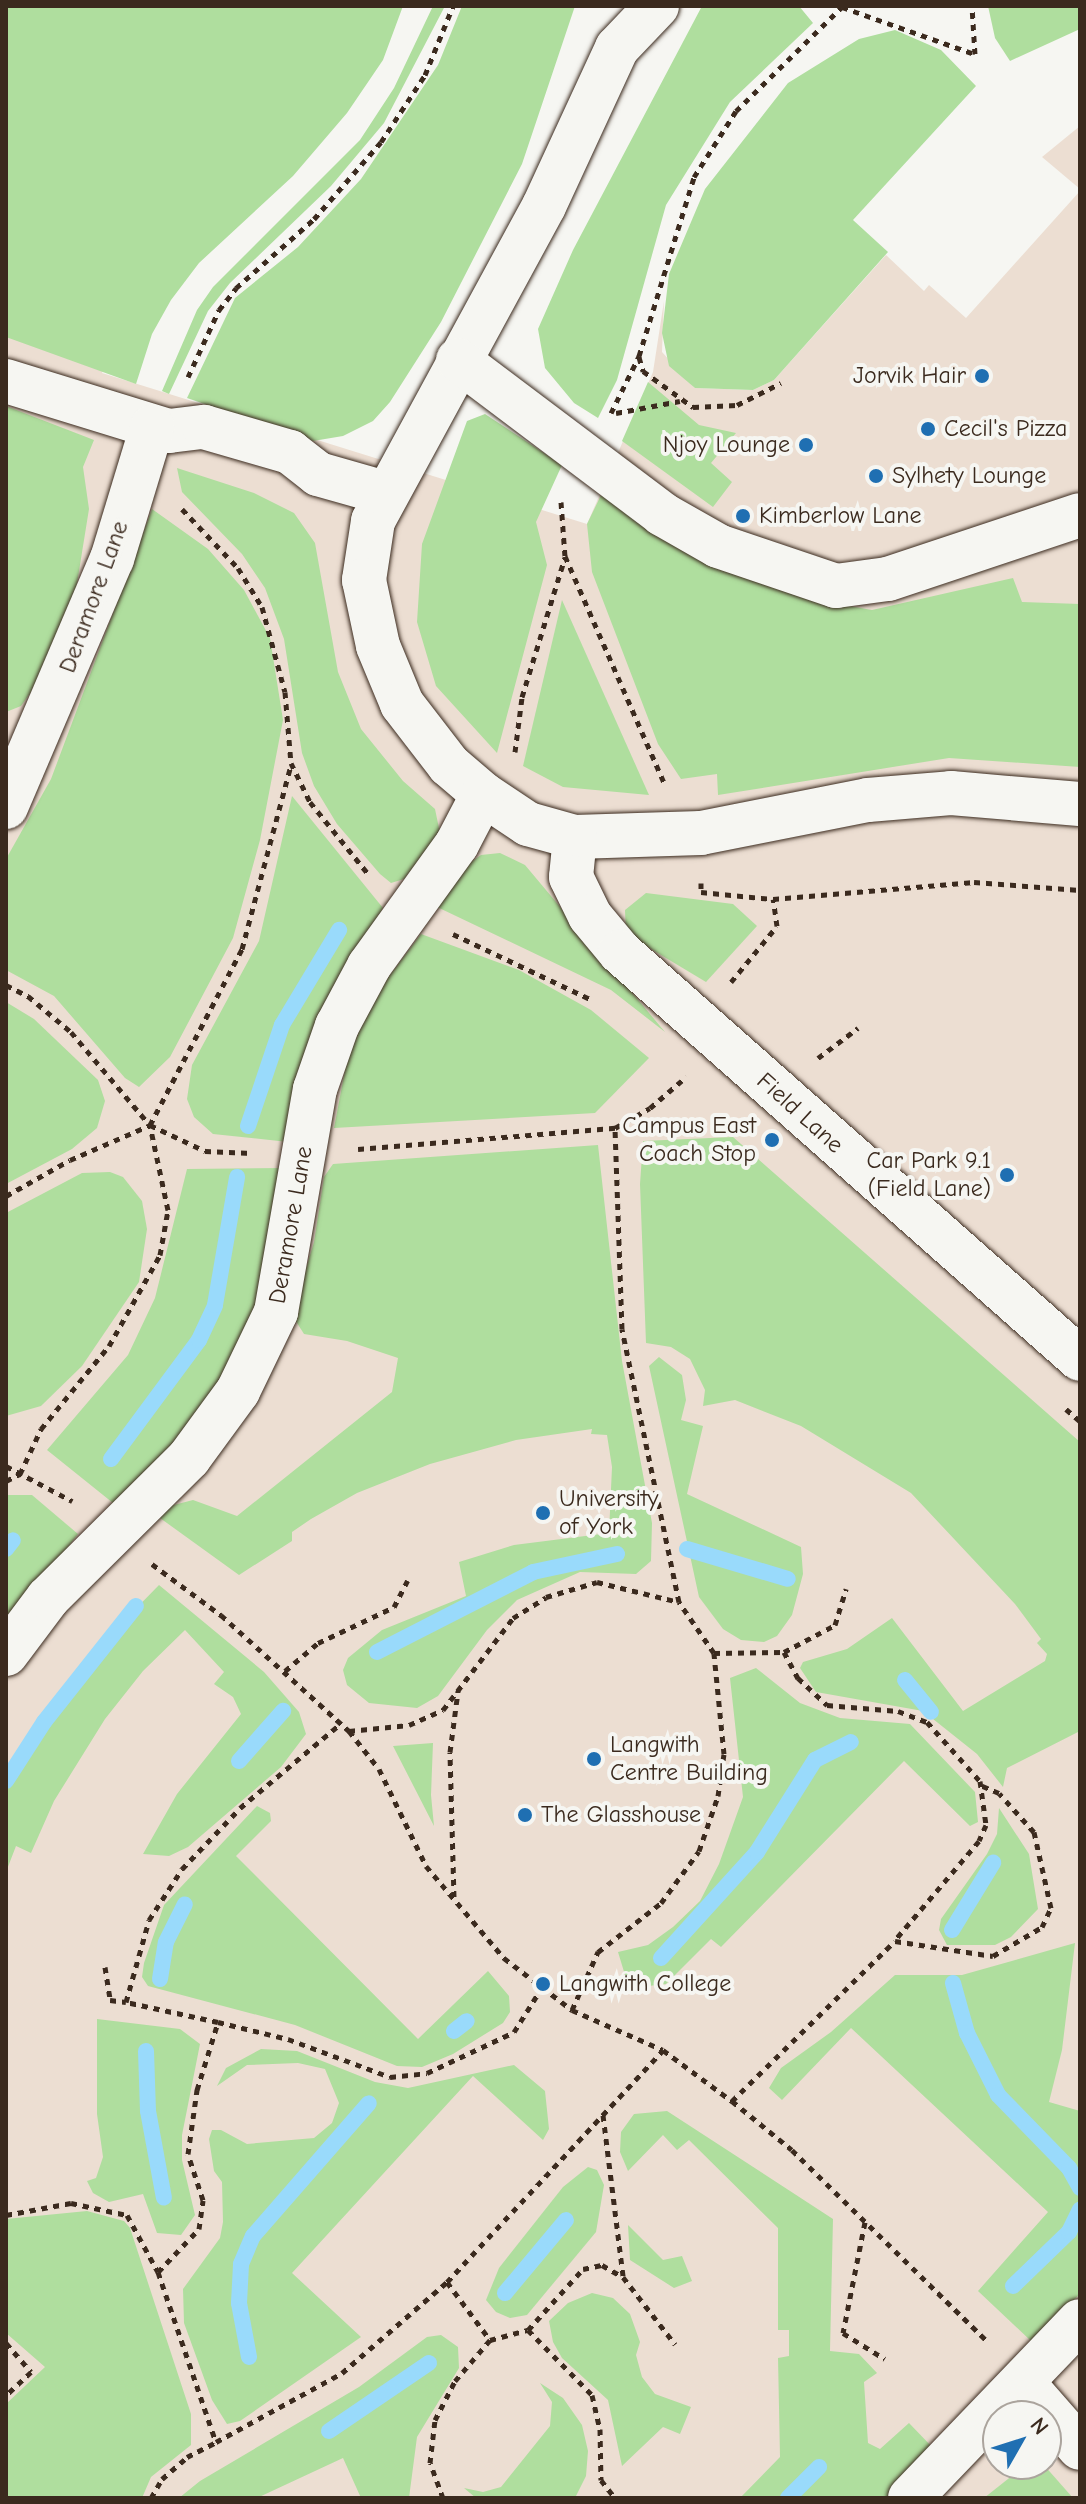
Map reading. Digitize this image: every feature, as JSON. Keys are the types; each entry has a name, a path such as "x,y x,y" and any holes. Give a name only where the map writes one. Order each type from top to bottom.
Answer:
{"street":[{"path":"657,6 615,27 544,206 385,493 373,521 364,580 378,646 402,704 421,732 483,794 528,824 575,837 701,833 868,800 951,793 1080,804"},
{"path":"458,360 662,514 718,546 836,586 888,579 1080,515"},
{"path":"6,381 161,429 194,453 285,479 318,474 385,493"},
{"name":"Deramore Lane","path":"6,807 112,559 161,429"},
{"name":"Deramore Lane","path":"6,1654 48,1598 189,1458 238,1391 276,1312 315,1089 337,1026 369,966 457,844 483,794"},
{"name":"Field Lane","path":"575,837 571,877 590,916 620,952 1080,1359"},
{"path":"910,2498 1080,2321"},
{"path":"1023,2383 1080,2448"}],"path":[{"path":"161,429 177,402 219,310 236,288 314,219 381,142 425,75 453,6"},
{"path":"842,6 975,54 972,6"},
{"path":"639,356 643,371 680,401 715,410 759,399 781,383"},
{"path":"611,414 680,401"},
{"path":"483,794 515,753 522,697 565,556"},
{"path":"6,1196 70,1160 150,1125 242,949 291,763"},
{"path":"6,985 28,996 71,1032 150,1125 205,1151 304,1155 615,1128 650,1108 725,1046 755,1014 728,986 777,926 773,899 974,882 1080,890"},
{"path":"802,1052 814,1061 858,1028"},
{"path":"6,1481 20,1474 41,1429 138,1301 160,1255 168,1210 150,1125"},
{"path":"572,2010 598,1952 661,1903 699,1851 718,1796 724,1754 714,1653 679,1602 622,1329 615,1128"},
{"path":"6,1466 67,1497 285,1671 349,1731 379,1769 426,1866 504,1958 572,2010 663,2050 732,2101 865,2221 984,2336 1023,2383"},
{"path":"285,1671 318,1643 394,1607 408,1580"},
{"path":"349,1731 409,1725 443,1710 513,1618 546,1597 597,1582 679,1602"},
{"path":"714,1653 784,1652 835,1625 846,1589"},
{"path":"784,1652 798,1678 827,1705 898,1711 927,1722 980,1785 999,1793 1034,1832 1048,1874 1051,1908 1042,1927 993,1956 895,1941"},
{"path":"454,1899 450,1752 458,1690"},
{"path":"126,2002 149,1920 182,1869 240,1808 340,1724"},
{"path":"732,2101 895,1941 979,1841 986,1825 980,1785"},
{"path":"105,1967 110,2000 288,2039 390,2077 427,2073 514,2032 541,1989"},
{"path":"158,2272 199,2229 203,2200 188,2154 197,2090 218,2022"},
{"path":"151,2498 162,2479 187,2457 342,2373 447,2282 663,2050"},
{"path":"603,2114 623,2277"},
{"path":"6,2215 71,2203 127,2215 158,2272 216,2442"},
{"path":"865,2221 843,2333 885,2359"},
{"path":"443,2498 430,2463 435,2420 455,2381 490,2340 528,2330 583,2269 602,2265 623,2277 675,2344"},
{"path":"447,2282 490,2340"},
{"path":"528,2330 592,2395 600,2429 601,2480 615,2498"},
{"path":"6,2343 31,2372 6,2395"}],"shaded area":[{"name":"University of York","path":"6,6 158,245 102,373 587,524 653,372 664,301 662,352 695,388 753,390 774,380 886,255 924,291 929,285 966,318 1080,191 1080,2498 6,2498"},
{"path":"1080,126 1080,189 1042,157"}],"green space":[{"path":"6,6 403,6 383,60 347,113 293,176 199,263 171,300 152,334 136,384 6,337"},
{"path":"433,6 445,6 384,123 331,186 230,283 208,311 169,394 162,391 197,310 213,287 360,140 394,88"},
{"path":"462,6 575,6 522,164 441,322 390,402 373,421 343,436 313,441 187,398 235,298 298,247 361,179 438,65"},
{"path":"702,6 799,6 813,23 730,102 666,205 617,380 598,418 574,403 545,368 538,329 573,250"},
{"path":"988,6 1080,6 1080,29 1010,61 995,38"},
{"path":"895,30 941,50 976,86 853,220 888,252 774,380 753,390 695,388 669,366 662,333 669,274 705,189 788,83 859,39"},
{"path":"648,382 699,425 736,433 711,463 732,482 713,507 622,441"},
{"path":"6,406 94,440 83,467 89,509 74,602 53,661 21,706 6,712"},
{"path":"485,414 562,465 536,522 547,565 497,753 436,686 417,622 422,544 467,421"},
{"path":"177,468 254,493 294,513 315,543 338,672 361,729 403,781 435,809 440,833 404,879 391,883 380,874 337,824 314,786 302,753 284,639 265,588 242,554 182,492"},
{"path":"603,491 816,600 872,610 1013,578 1022,602 1080,604 1080,767 949,758 718,795 717,774 681,779 658,744 592,572 587,524"},
{"path":"152,509 208,549 244,590 270,638 283,720 260,840 233,938 170,1057 139,1087 125,1078 54,996 6,970 6,859 51,779"},
{"path":"562,600 649,795 563,787 523,766"},
{"path":"292,796 383,908 361,947 288,1142 213,1134 194,1117 187,1099 192,1065 259,941"},
{"path":"500,853 525,865 665,1032 611,990 435,906 464,867 481,855"},
{"path":"646,893 733,904 757,926 706,982 626,934 625,910"},
{"path":"421,934 519,970 591,1010 649,1058 595,1113 334,1128 347,1060 374,996"},
{"path":"6,1002 34,1019 98,1080 105,1101 97,1128 72,1149 6,1184"},
{"path":"733,1137 1080,1442 1080,1731 1007,1768 1003,1787 977,1754 923,1711 816,1692 800,1668 803,1662 847,1649 892,1618 963,1711 1045,1661 1047,1654 1037,1643 1041,1639 1015,1604 911,1493 801,1426 735,1400 703,1406 705,1390 690,1359 671,1347 646,1343 640,1184 643,1141"},
{"path":"598,1145 622,1361 652,1523 651,1561 636,1574 580,1572 517,1600 487,1630 438,1696 417,1708 369,1703 347,1685 343,1670 348,1658 382,1630 466,1596 459,1562 514,1545 609,1533 612,1467 607,1435 591,1434 592,1429 516,1440 430,1464 357,1493 311,1519 292,1532 292,1541 239,1575 160,1518 170,1506 193,1500 237,1516 392,1392 398,1358 347,1341 304,1334 292,1315 314,1242 324,1177 333,1164"},
{"path":"285,1168 257,1336 213,1407 113,1503 47,1450 128,1355 155,1298 187,1169"},
{"path":"110,1172 123,1177 142,1201 147,1229 139,1282 82,1366 41,1406 6,1416 6,1213 82,1173"},
{"path":"659,1357 682,1375 686,1400 681,1420 703,1426 687,1494 801,1547 803,1574 792,1615 777,1636 764,1642 741,1640 723,1629 699,1597 649,1366"},
{"path":"6,1495 32,1495 78,1534 6,1628"},
{"path":"159,1585 264,1672 299,1712 306,1734 281,1767 188,1847 169,1856 143,1854 177,1794 241,1714 233,1697 214,1684 224,1672 185,1630 143,1671 105,1719 54,1801 31,1853 16,1846 6,1872 6,1779 17,1754 75,1671"},
{"path":"756,1668 800,1703 840,1718 910,1724 975,1792 978,1822 970,1826 904,1761 721,1947 711,1939 666,1984 639,1987 625,1975 618,1952 648,1945 673,1927 700,1901 719,1864 743,1797 730,1678"},
{"path":"433,1743 431,1795 434,1826 393,1746"},
{"path":"257,1806 270,1813 271,1821 236,1856 418,2039 488,1971 509,1996 510,2012 503,2023 453,2054 422,2067 397,2066 295,2025 148,1986 142,1977 144,1963 164,1905"},
{"path":"999,1808 1029,1854 1038,1909 1011,1937 995,1945 947,1945 939,1930 941,1919 987,1854 997,1834"},
{"path":"1075,1943 1062,2050 1049,2102 1080,2111 1080,2294 1031,2341 978,2291 1048,2212 851,2028 782,2100 769,2088 781,2068 831,2032 895,1975 962,1975"},
{"path":"97,2019 180,2029 200,2044 182,2135 182,2160 195,2215 181,2235 157,2233 143,2194 109,2202 93,2193 87,2181 96,2178 103,2157 97,2114"},
{"path":"261,2049 297,2051 375,2082 408,2088 514,2065 545,2091 549,2129 543,2140 473,2076 292,2273 361,2337 240,2421 227,2424 212,2400 184,2323 183,2289 220,2238 223,2222 222,2182 214,2171 209,2139 212,2130 221,2130 247,2144 314,2138 332,2123 339,2103 325,2069 298,2063 247,2065 217,2086 226,2068"},
{"path":"667,2111 833,2219 830,2351 859,2354 877,2373 864,2382 868,2443 880,2449 909,2423 934,2449 887,2498 740,2498 780,2457 778,2358 789,2356 789,2330 778,2330 778,2228 689,2140 677,2150 663,2135 628,2171 620,2152 621,2132 634,2114"},
{"path":"588,2167 597,2170 604,2185 596,2232 527,2315 510,2318 496,2312 486,2300 499,2268 563,2187"},
{"path":"87,2211 124,2221 130,2228 191,2414 191,2445 151,2477 142,2498 6,2498 6,2404 45,2367 6,2333 6,2219"},
{"path":"628,2225 663,2260 682,2256 692,2281 674,2288 630,2260"},
{"path":"592,2293 613,2298 630,2314 640,2342 636,2355 642,2377 655,2394 691,2407 680,2434 663,2427 622,2466 608,2400 562,2358 553,2342 549,2321 568,2303"},
{"path":"441,2335 458,2347 459,2368 417,2437 409,2498 361,2498 343,2458 257,2498 179,2498 200,2481 359,2387 427,2337"},
{"path":"540,2383 563,2398 582,2425 588,2451 586,2476 575,2498 476,2498 464,2488 483,2492 501,2487 550,2426 552,2402"},
{"path":"1007,2480 1057,2480 1073,2498 984,2498"}],"waterway":[{"path":"248,1126 282,1025 339,930"},
{"path":"111,1459 199,1340 215,1305 237,1177"},
{"path":"6,1549 13,1540"},
{"path":"687,1549 788,1579"},
{"path":"377,1652 533,1572 617,1554"},
{"path":"6,1781 44,1722 136,1606"},
{"path":"905,1680 931,1712"},
{"path":"239,1761 283,1711"},
{"path":"661,1958 757,1852 815,1760 851,1742"},
{"path":"952,1930 993,1863"},
{"path":"160,1979 166,1942 185,1904"},
{"path":"953,1983 967,2033 998,2095 1069,2168 1080,2188"},
{"path":"454,2031 467,2021"},
{"path":"146,2051 148,2111 164,2198"},
{"path":"249,2357 239,2303 241,2264 253,2236 369,2103"},
{"path":"1013,2286 1069,2232 1080,2209"},
{"path":"505,2293 566,2220"},
{"path":"329,2431 429,2363"},
{"path":"788,2498 819,2467"}],"place":[{"name":"Jorvik Hair","path":"982,376"},
{"name":"Cecil's Pizza","path":"928,429"},
{"name":"Njoy Lounge","path":"806,445"},
{"name":"Sylhety Lounge","path":"876,476"},
{"name":"Kimberlow Lane","path":"743,516"},
{"name":"Campus East Coach Stop","path":"772,1140"},
{"name":"Car Park 9.1 (Field Lane)","path":"1007,1175"},
{"name":"University of York","path":"543,1513"},
{"name":"Langwith Centre Building","path":"594,1759"},
{"name":"The Glasshouse","path":"525,1815"},
{"name":"Langwith College","path":"543,1984"}]}
